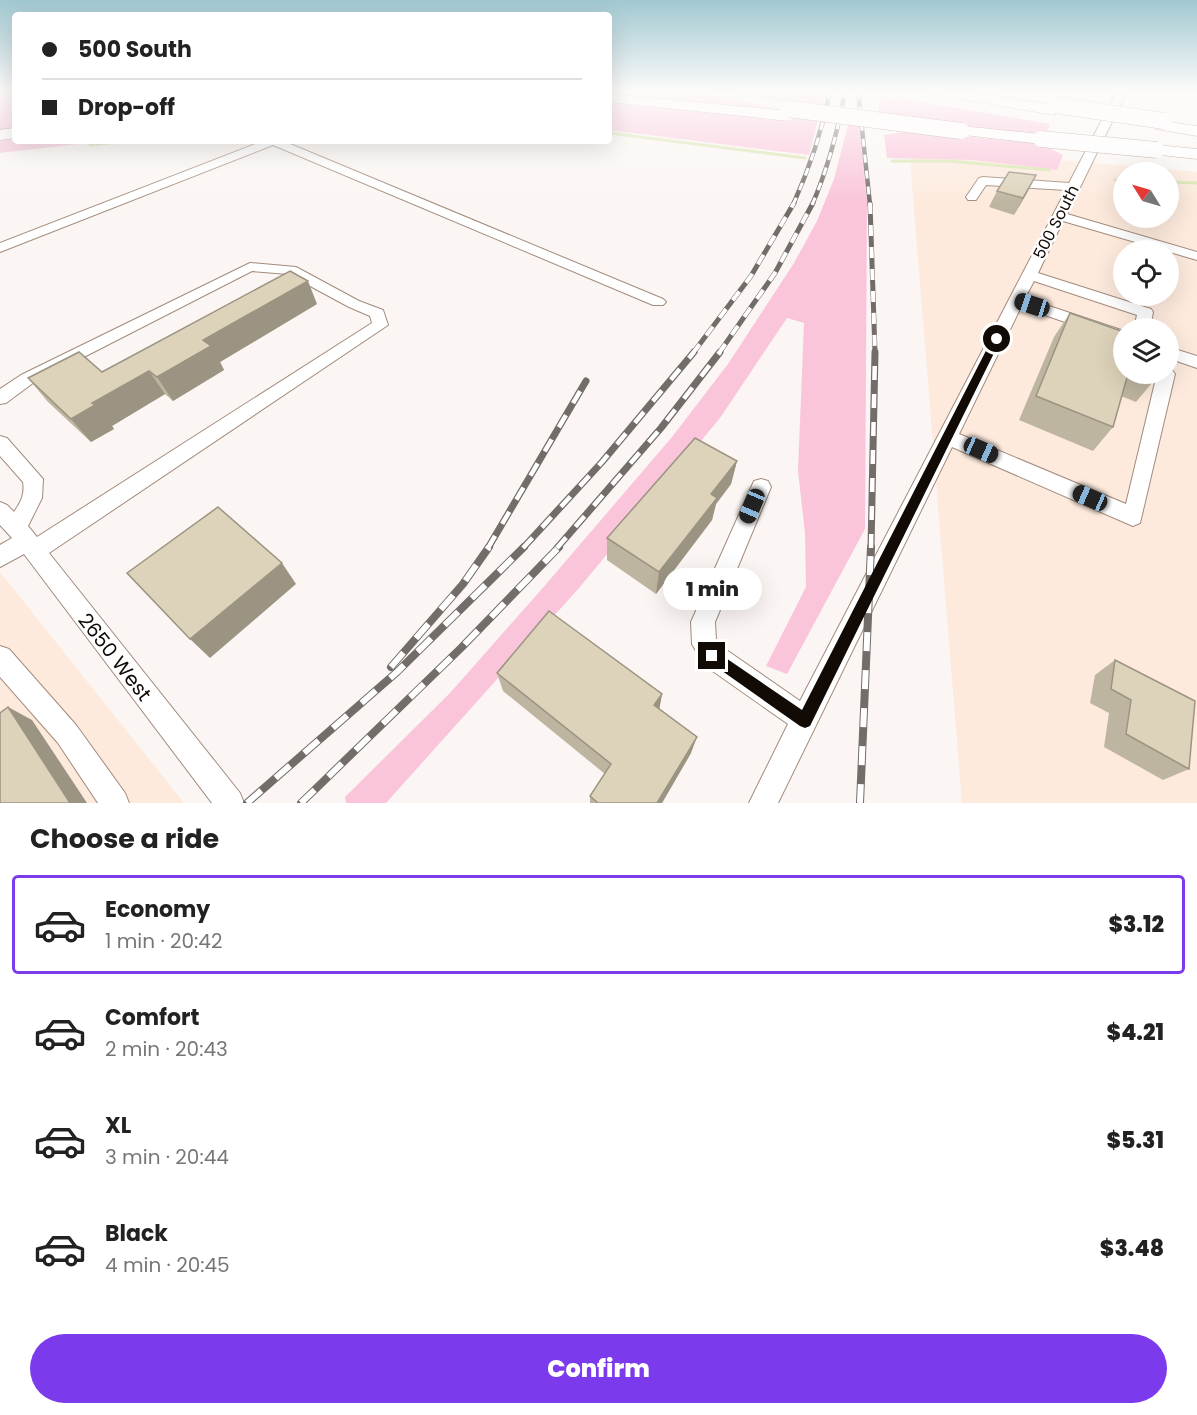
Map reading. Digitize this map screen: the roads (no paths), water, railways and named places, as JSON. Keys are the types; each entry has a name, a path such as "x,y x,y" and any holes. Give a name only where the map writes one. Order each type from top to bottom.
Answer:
{"highway":[{"path":"929,128 1197,154"}],"street":[{"name":"500 South","path":"763,803 1103,128"},
{"path":"0,248 265,144"},
{"path":"280,144 658,302"},
{"path":"972,197 983,181 1074,187"},
{"path":"1059,216 1197,256"},
{"path":"0,398 27,379 250,267 291,270 354,304 377,313 380,326 19,532"},
{"path":"1029,275 1145,312 1144,318"},
{"path":"1081,322 1091,294"},
{"path":"1016,300 1113,333"},
{"path":"1179,358 1197,362"},
{"path":"947,437 1133,517 1164,384"},
{"path":"0,443 33,479 35,486 19,532 0,557"},
{"path":"761,487 703,622 704,644 712,656 805,720"},
{"name":"2650 West","path":"19,532 230,803"},
{"path":"0,658 67,734 115,803"}],"waterway":[{"path":"612,133 805,158"},
{"path":"90,145 100,144"},
{"path":"892,161 949,161 1049,170"},
{"path":"1179,182 1197,183"}],"railway":[{"path":"793,204 821,128"},
{"path":"812,204 837,128"},
{"path":"862,128 870,205"},
{"path":"870,203 875,353"},
{"path":"693,353 751,276 793,204"},
{"path":"719,353 775,273 812,204"},
{"path":"523,548 602,462 694,352"},
{"path":"557,548 661,428 720,352"},
{"path":"871,548 875,353"},
{"path":"488,548 586,381"},
{"path":"391,667 463,584 489,547"},
{"path":"301,803 461,648 559,547"},
{"path":"860,803 871,547"},
{"path":"247,803 397,672 523,548"}]}
